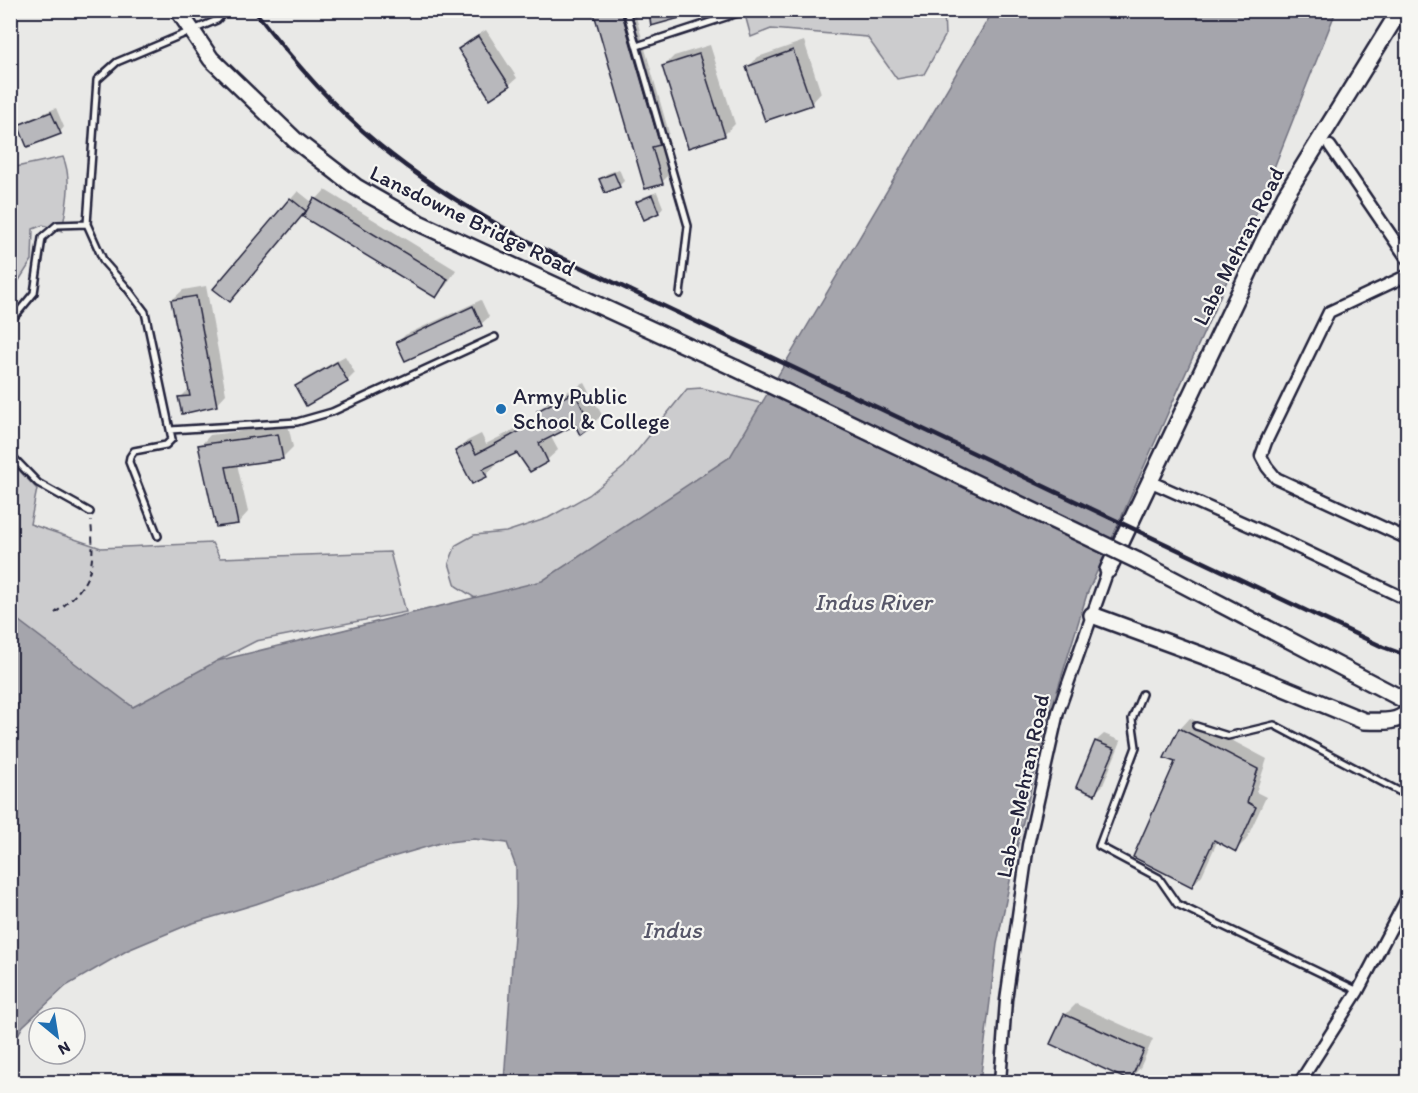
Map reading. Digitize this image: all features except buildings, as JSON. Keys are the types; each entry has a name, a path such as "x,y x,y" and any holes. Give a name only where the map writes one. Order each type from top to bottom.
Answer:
{"main road":[{"name":"Lansdowne Bridge Road","path":"178,10 212,59 295,140 356,188 419,223 735,368 1138,561 1407,702"},
{"name":"Labe Mehran Road","path":"1134,511 1285,196 1400,10"},
{"name":"Lab-e-Mehran Road","path":"1108,570 1134,511"},
{"path":"1092,615 1223,663 1364,721 1388,722 1402,717 1407,712"}],"street":[{"path":"1330,146 1407,261"},
{"path":"1407,274 1329,312 1261,456 1276,478 1407,539"},
{"path":"1149,482 1284,541 1407,600"},
{"name":"Lab-e-Mehran Road","path":"999,1083 1006,1000 1028,845 1058,712 1108,570"},
{"path":"1300,1083 1358,990 1407,896"}],"lane":[{"path":"158,536 129,462 134,451 166,445 172,439 145,312 104,262 87,224 97,80 117,62 217,21 226,10"},
{"path":"626,10 688,226 680,294"},
{"path":"637,46 738,13 737,10"},
{"path":"10,322 34,294 42,238 57,225 87,224"},
{"path":"171,430 297,422 332,412 495,337"},
{"path":"10,454 38,483 90,512"},
{"path":"1142,694 1132,719 1136,747 1098,846 1159,878 1177,904 1358,990"},
{"path":"1196,726 1228,736 1274,725 1407,796"}],"path":[{"path":"55,613 83,588 92,565 90,512"}],"shaded area":[{"path":"744,11 944,11 945,36 924,74 897,79 867,37 771,29 751,37"},
{"path":"63,157 68,184 62,231 43,225 33,229 32,260 11,293 11,171 16,167"},
{"path":"702,388 783,409 629,549 486,605 456,586 449,563 456,545 474,535 506,532 548,518 589,495 624,467 687,389"},
{"path":"10,461 37,489 30,524 101,548 212,543 220,558 390,552 406,612 256,641 217,661 184,688 133,707 11,630"}],"water":[{"name":"Indus River","path":"993,11 1336,11 1247,236 1087,594 1044,734 1017,847 997,944 980,1082 504,1082 516,905 516,867 507,843 474,839 440,843 382,860 256,904 190,924 128,950 66,986 44,1006 27,1006 27,1022 11,1047 11,615 133,707 217,661 542,581 730,457"}],"railway":[{"path":"254,10 312,81 361,129 417,174 500,226 543,249 1383,647 1408,656"}],"place":[{"name":"Army Public School & College","path":"501,409"}],"water label":[{"name":"Indus","path":"672,930"}]}
